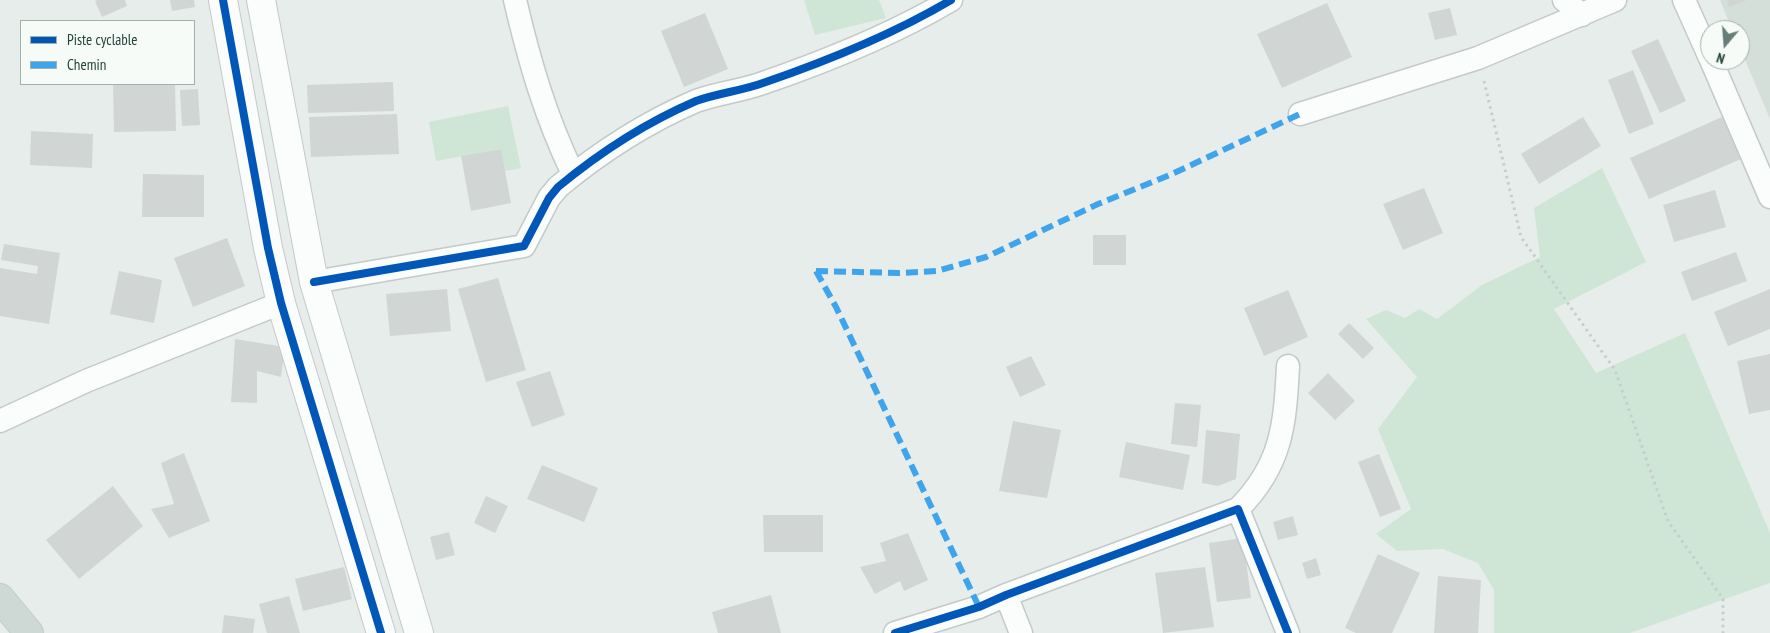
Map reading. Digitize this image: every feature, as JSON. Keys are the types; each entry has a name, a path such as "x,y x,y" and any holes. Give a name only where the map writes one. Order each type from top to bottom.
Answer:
{"main road":[{"path":"0,598 29,633"}],"street":[{"path":"223,0 268,248 281,303 381,633"},
{"path":"261,0 314,282 419,633"},
{"path":"515,0 534,79 554,134 573,174"},
{"path":"314,282 520,247 527,243 549,198 573,174 662,117 698,101 761,84 840,54 920,18 951,0"},
{"path":"1564,0 1582,15"},
{"path":"1300,114 1478,58 1615,0"},
{"path":"1684,0 1700,36"},
{"path":"1715,70 1770,197"},
{"path":"0,421 86,381 281,303"},
{"path":"896,633 979,607 1006,595 1238,509 1266,476 1280,440 1286,405 1288,366"},
{"path":"1238,509 1288,633"},
{"path":"1006,595 1021,633"}],"path":[{"path":"1478,58 1521,237 1615,370 1668,521 1723,599 1723,633"}],"shaded area":[{"path":"1720,0 1770,0 1770,119 1749,70 1750,20 1728,20"}],"green space":[{"path":"804,0 879,0 886,18 815,35"},
{"path":"508,106 521,168 505,171 500,149 436,161 429,122"},
{"path":"1602,168 1646,262 1554,309 1596,373 1685,333 1770,533 1770,583 1630,633 1494,633 1494,590 1478,563 1443,549 1397,551 1376,534 1411,509 1378,429 1417,377 1366,319 1386,310 1405,318 1419,309 1437,319 1482,285 1540,257 1534,208"}],"building":[{"path":"125,0 127,6 102,17 95,1"},
{"path":"170,0 194,0 195,7 172,11"},
{"path":"1727,0 1747,0 1729,7"},
{"path":"1327,3 1352,57 1282,88 1257,34"},
{"path":"1450,8 1457,35 1435,40 1428,13"},
{"path":"705,13 728,69 684,87 661,31"},
{"path":"1658,39 1686,101 1660,113 1631,51"},
{"path":"1633,70 1654,124 1629,134 1608,80"},
{"path":"393,82 394,111 308,113 307,85"},
{"path":"113,85 175,85 176,131 114,132"},
{"path":"198,89 200,125 182,126 180,90"},
{"path":"397,114 399,154 311,157 309,117"},
{"path":"1583,117 1601,146 1539,184 1521,154"},
{"path":"1722,117 1741,159 1649,199 1630,158"},
{"path":"31,131 93,134 92,168 30,165"},
{"path":"501,149 511,203 471,211 461,156"},
{"path":"143,174 204,175 204,217 142,217"},
{"path":"1424,188 1443,233 1403,250 1383,204"},
{"path":"1715,190 1726,227 1674,242 1663,205"},
{"path":"1093,235 1126,235 1126,265 1093,265"},
{"path":"227,238 245,286 193,307 174,258"},
{"path":"4,244 60,253 49,324 0,316 0,268 37,274 38,266 1,260"},
{"path":"1736,252 1747,281 1692,301 1681,272"},
{"path":"119,271 162,280 154,323 110,314"},
{"path":"498,278 526,370 486,382 458,289"},
{"path":"447,289 451,331 390,336 386,294"},
{"path":"1770,289 1770,329 1728,346 1714,312"},
{"path":"1288,290 1308,337 1264,356 1244,308"},
{"path":"1349,323 1374,348 1363,359 1338,334"},
{"path":"235,339 285,347 281,377 257,371 257,403 231,402"},
{"path":"1770,354 1770,410 1749,414 1737,361"},
{"path":"1031,356 1046,385 1020,397 1006,367"},
{"path":"550,371 565,415 532,427 516,382"},
{"path":"1328,373 1355,401 1335,420 1308,393"},
{"path":"1175,403 1201,405 1197,447 1171,444"},
{"path":"1013,421 1061,430 1047,498 999,491"},
{"path":"1206,430 1240,434 1236,479 1218,486 1202,483"},
{"path":"1126,442 1190,455 1183,490 1119,477"},
{"path":"184,453 210,521 169,538 151,509 174,504 161,463"},
{"path":"1379,454 1401,509 1380,517 1358,462"},
{"path":"542,465 598,488 584,522 527,499"},
{"path":"113,486 143,526 79,579 46,540"},
{"path":"486,496 508,506 495,533 474,523"},
{"path":"763,515 823,515 823,552 764,552"},
{"path":"1293,516 1298,535 1278,540 1273,522"},
{"path":"449,532 455,555 436,560 430,537"},
{"path":"908,533 928,580 904,591 900,581 875,594 860,567 886,561 880,543"},
{"path":"1243,538 1251,598 1217,602 1209,543"},
{"path":"1378,554 1420,573 1392,633 1356,633 1345,628"},
{"path":"1316,558 1321,575 1307,579 1302,563"},
{"path":"344,567 352,599 303,611 295,579"},
{"path":"1205,567 1214,627 1163,633 1155,573"},
{"path":"1438,576 1481,580 1478,633 1434,633"},
{"path":"771,595 781,633 718,633 712,612"},
{"path":"289,596 300,633 267,633 259,604"},
{"path":"224,615 255,619 253,633 222,633"}],"marked path":[{"path":"816,271 899,273 937,271 986,257 1098,204 1172,174 1300,114"},
{"path":"816,271 836,307 979,607"}],"cycle path":[{"path":"223,0 268,248 281,303 381,633"},
{"path":"314,282 524,246 549,198 558,187 607,150 642,128 696,101 755,86 835,56 906,25 951,0"},
{"path":"895,633 979,607 1006,595 1238,509 1288,633"}]}
